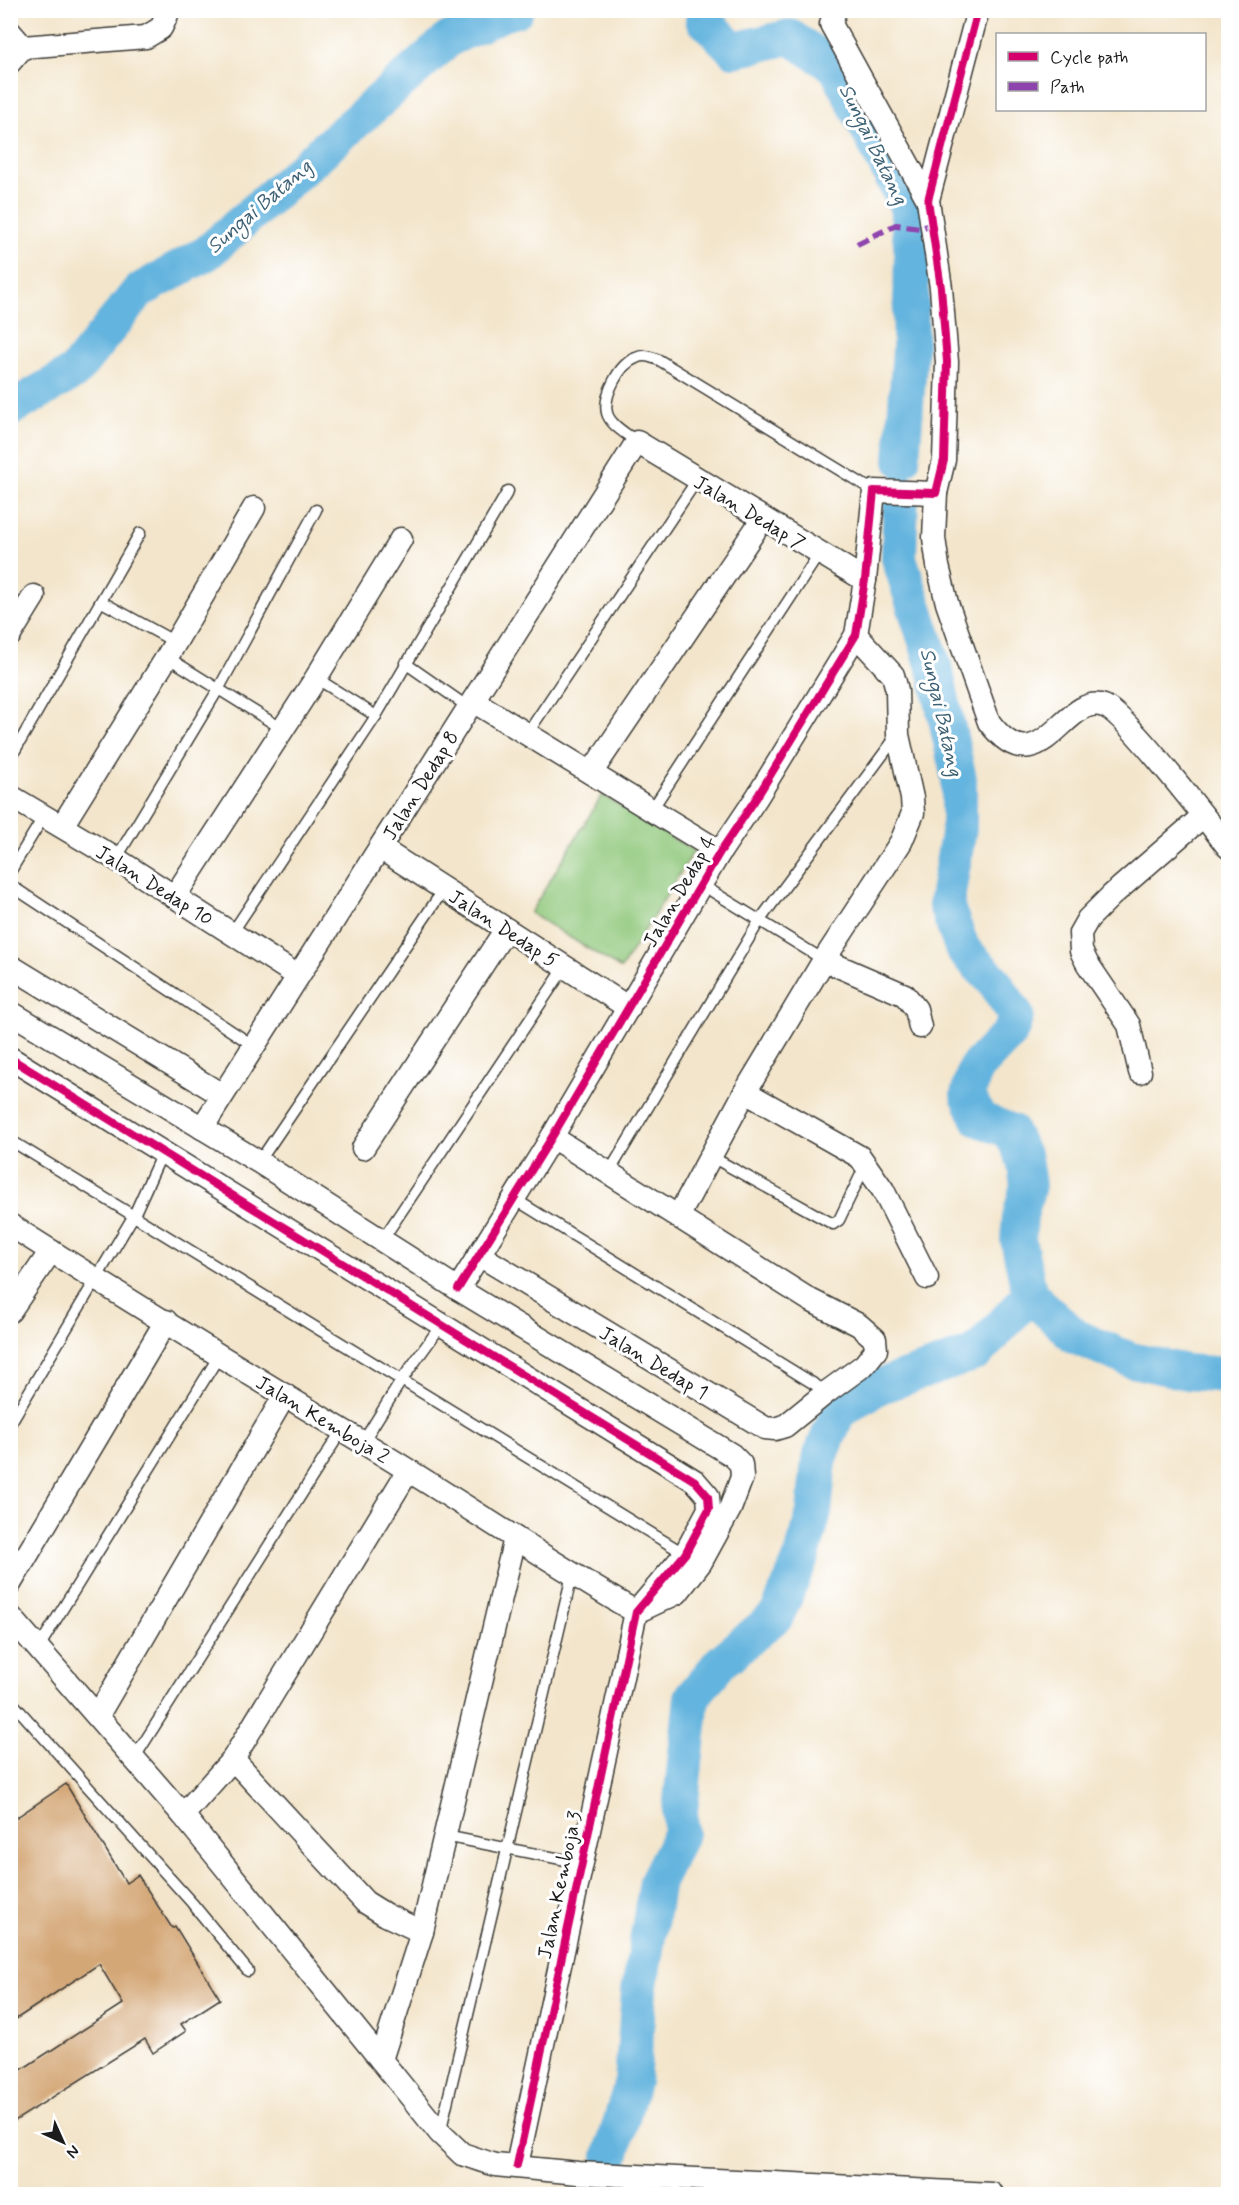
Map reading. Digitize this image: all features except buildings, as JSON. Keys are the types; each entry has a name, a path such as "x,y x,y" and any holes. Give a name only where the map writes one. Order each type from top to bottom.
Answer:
{"street":[{"path":"15,47 146,37 161,28 167,15 166,10"},
{"path":"835,10 831,24 928,200 941,288 946,362 944,460 936,493 934,538 947,603 989,722 1014,744 1038,744 1091,704 1104,705 1126,723 1228,847"},
{"path":"928,200 978,10"},
{"name":"Jalan Dedap 7","path":"637,441 762,520 865,580"},
{"name":"Jalan Dedap 8","path":"202,1128 637,441"},
{"path":"874,491 936,493"},
{"name":"Jalan Dedap 4","path":"458,1288 552,1137 720,852 757,797 856,635 865,580 874,491"},
{"path":"53,821 171,649 254,508"},
{"path":"591,773 762,520"},
{"path":"175,896 281,728 316,678 401,539"},
{"path":"10,635 33,596"},
{"path":"552,1137 678,1217 746,1092 824,960 901,842 913,813 898,735 897,690 893,675 856,635"},
{"path":"471,704 527,734 720,852"},
{"name":"Jalan Dedap 10","path":"10,796 116,859 298,976"},
{"path":"1140,1072 1129,1025 1087,963 1082,951 1080,933 1088,919 1112,895 1203,816"},
{"name":"Jalan Dedap 5","path":"380,848 629,1008"},
{"path":"363,1148 506,929"},
{"path":"824,960 905,995 916,1009 920,1027"},
{"path":"10,966 222,1095"},
{"path":"10,1012 259,1162 458,1288 732,1455 741,1464 742,1477 730,1509 701,1562 677,1593 636,1612"},
{"path":"10,1058 703,1487 708,1496 709,1509 685,1554 636,1612"},
{"path":"746,1092 853,1152 866,1164 903,1228 927,1278"},
{"name":"Jalan Dedap 1","path":"479,1255 765,1428 775,1430 785,1426 871,1358 877,1344 872,1335 810,1300 678,1217"},
{"name":"Jalan Kemboja 2","path":"10,1225 219,1356 408,1470 572,1575 636,1612"},
{"path":"10,1311 51,1251"},
{"path":"10,1584 166,1321"},
{"path":"98,1715 285,1395"},
{"path":"183,1815 233,1759 408,1470"},
{"path":"381,2060 422,1932 515,1538"},
{"name":"Jalan Kemboja 3","path":"517,2165 580,1863 636,1612"},
{"path":"10,1616 183,1815 440,2133 462,2154 495,2165 517,2165 578,2173 992,2194"},
{"path":"233,1759 365,1902 422,1932"}],"lane":[{"path":"637,441 612,422 607,414 606,399 612,385 624,368 634,358 645,356 658,360 874,491"},
{"path":"527,734 697,480"},
{"path":"232,933 376,716 405,663 508,491"},
{"path":"116,859 219,688 316,510"},
{"path":"10,759 140,533"},
{"path":"651,810 819,554"},
{"path":"102,602 171,649 219,688 281,728"},
{"path":"405,663 471,704"},
{"path":"316,678 376,716"},
{"path":"607,1174 760,920 898,735"},
{"path":"10,872 53,821"},
{"path":"10,885 254,1046"},
{"path":"702,885 824,960"},
{"path":"259,1162 444,889"},
{"path":"383,1239 565,967"},
{"path":"10,1140 685,1554"},
{"path":"10,1424 134,1215 163,1151"},
{"path":"712,1156 832,1224 839,1220 866,1164"},
{"path":"513,1198 827,1392"},
{"path":"363,1442 401,1381 442,1324"},
{"path":"39,1647 219,1356"},
{"path":"135,1758 342,1430"},
{"path":"440,2133 572,1575"},
{"path":"10,1700 192,1903 248,1971"},
{"path":"445,1836 580,1863"}],"green space":[{"path":"602,795 694,851 621,969 530,913"}],"waterway":[{"name":"Sungai Batang","path":"10,409 74,372 139,291 207,253 449,39 502,14 516,10"},
{"name":"Sungai Batang","path":"704,10 703,19 734,50 790,37 836,67 907,206 912,253 910,350 902,460"},
{"name":"Sungai Batang","path":"901,492 899,558 936,673 959,779 959,828 946,905 963,950 993,980 1016,1015 1011,1031 975,1069 968,1095 979,1119 1010,1131 1024,1159 1028,1185 1020,1217 1018,1240 1030,1295 1076,1337 1131,1360 1187,1372 1228,1375"},
{"path":"611,2156 632,2082 639,1991 657,1881 681,1833 680,1811 692,1697 721,1662 777,1615 802,1556 814,1512 819,1460 838,1412 880,1386 976,1353 1030,1295"}],"marked path":[{"path":"857,244 896,225 921,228 932,224"}],"cycle path":[{"path":"458,1289 552,1137 720,852 757,797 856,635 865,580 874,491 936,493 944,460 947,362 941,288 928,200 978,10"},
{"path":"10,1058 695,1481 708,1496 709,1509 685,1554 636,1612 517,2165"}]}
